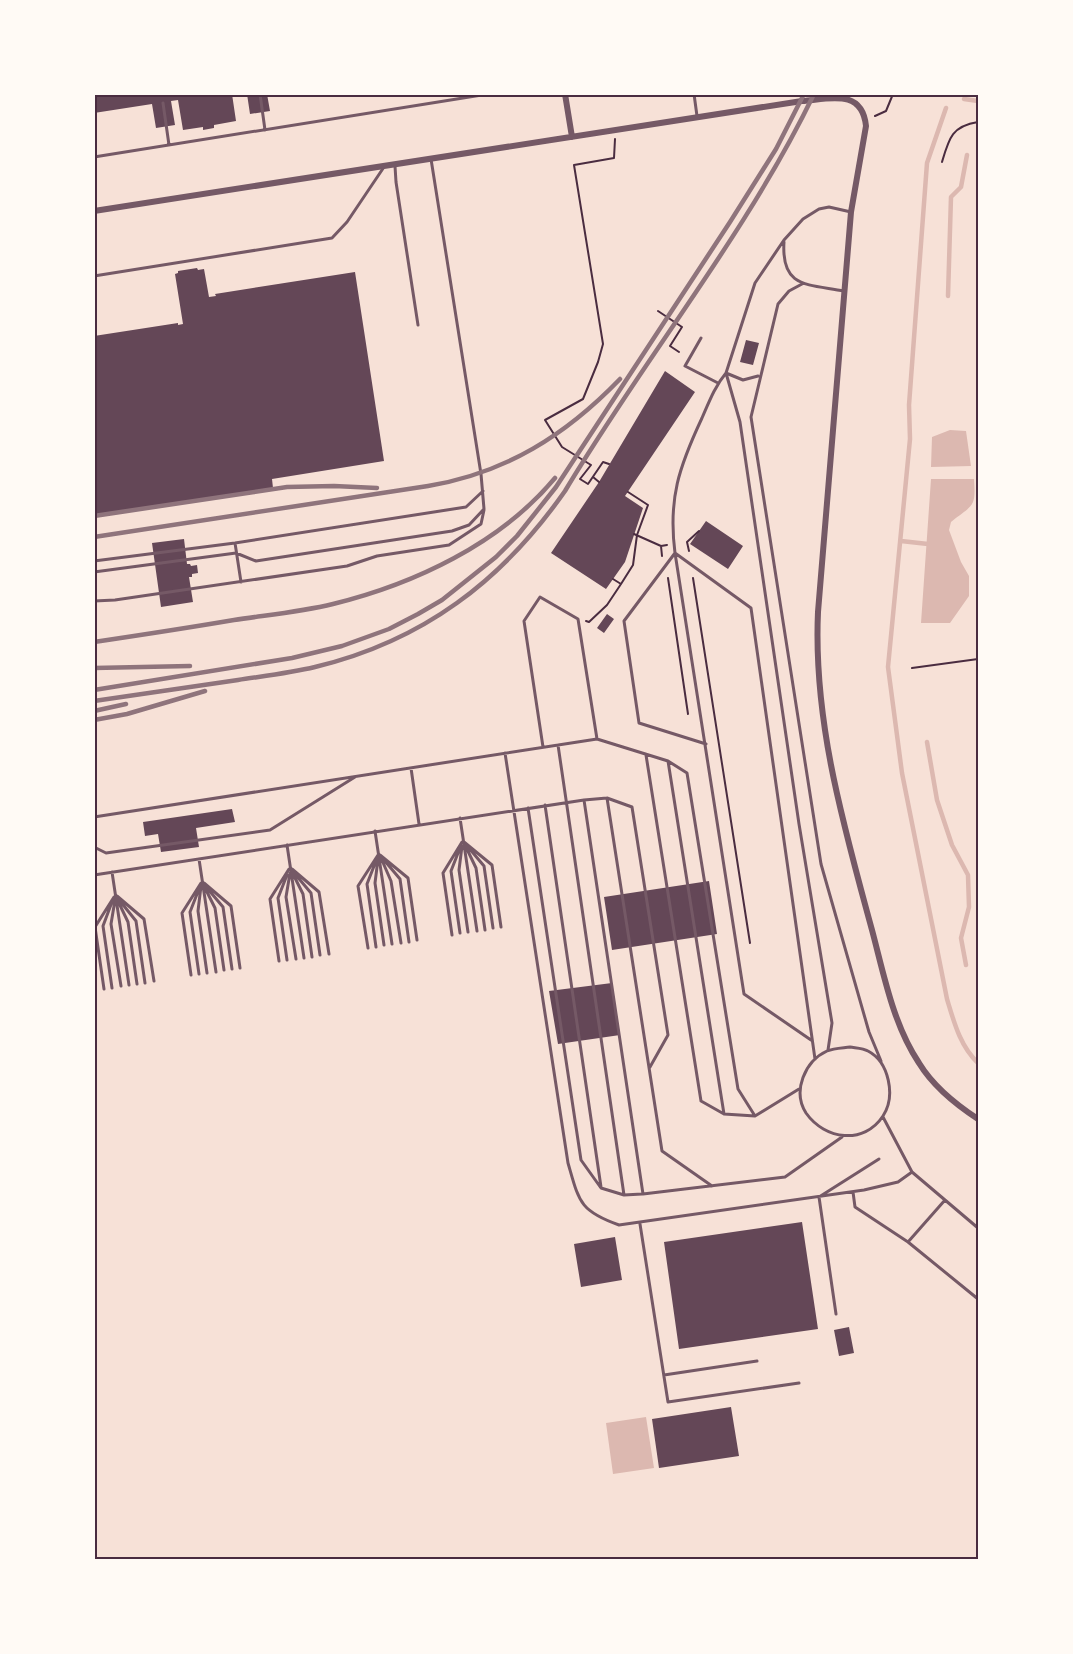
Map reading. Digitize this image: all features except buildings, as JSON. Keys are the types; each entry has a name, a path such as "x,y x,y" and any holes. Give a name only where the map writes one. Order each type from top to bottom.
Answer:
{"street":[{"path":"565,94 572,137"},
{"path":"94,210 835,97 847,99 858,105 866,120 866,133 851,212 818,612 818,675 822,711 851,850 882,968 902,1033 919,1065 945,1095 978,1119"}],"lane":[{"path":"260,94 265,130"},
{"path":"94,157 488,94"},
{"path":"694,94 697,118"},
{"path":"163,103 169,145"},
{"path":"94,601 241,583 347,566 377,556 449,545 481,524 484,509 483,490 431,158"},
{"path":"395,164 418,325"},
{"path":"94,276 332,238 347,222 385,165"},
{"path":"811,1040 744,994 675,553 673,507 677,477 718,383 726,373 755,283 784,240 803,219 819,209 829,207 851,212"},
{"path":"784,240 783,258 790,275 802,284 844,291"},
{"path":"528,808 581,1160 601,1188 624,1195 643,1194 785,1177 842,1137 865,1132 883,1117 890,1090 869,1032 821,864 751,417 778,304 789,291 802,284"},
{"path":"701,338 686,366 718,383"},
{"path":"726,373 743,380 759,376"},
{"path":"726,373 740,422 799,824 832,1023 828,1050"},
{"path":"94,561 235,543 466,507 483,490"},
{"path":"94,572 236,553 256,561 452,531 469,525 484,509"},
{"path":"235,543 241,583"},
{"path":"675,553 751,608 815,1059"},
{"path":"675,553 624,621 639,723 706,744"},
{"path":"543,747 524,621 540,597 578,619 597,739"},
{"path":"94,818 597,739 668,761 687,773 738,1089 755,1116"},
{"path":"558,745 624,1195"},
{"path":"505,753 568,1163 579,1200 597,1218 619,1225 853,1192 898,1182 912,1172"},
{"path":"646,755 701,1101 724,1114 755,1116 799,1089"},
{"path":"668,761 724,1114"},
{"path":"411,768 419,824"},
{"path":"94,847 106,853 270,830 357,776"},
{"path":"607,798 662,1151 712,1186"},
{"path":"94,875 545,805 607,798 632,807 668,1035 650,1068"},
{"path":"584,800 643,1194"},
{"path":"545,805 601,1188"},
{"path":"460,818 477,931"},
{"path":"375,831 392,944"},
{"path":"463,841 492,865 501,927"},
{"path":"463,841 484,866 493,928"},
{"path":"463,841 476,868 485,930"},
{"path":"463,841 459,870 468,932"},
{"path":"460,933 451,871 463,841"},
{"path":"452,935 442,873 463,841"},
{"path":"287,845 304,958"},
{"path":"379,854 408,878 417,940"},
{"path":"379,854 399,879 409,942"},
{"path":"379,854 391,881 400,943"},
{"path":"379,854 375,883 384,945"},
{"path":"376,946 367,884 379,854"},
{"path":"368,948 358,886 379,854"},
{"path":"199,859 216,972"},
{"path":"290,868 319,892 329,954"},
{"path":"290,868 311,893 320,955"},
{"path":"290,868 303,894 312,957"},
{"path":"290,868 286,897 296,959"},
{"path":"287,960 278,898 290,868"},
{"path":"279,962 270,899 290,868"},
{"path":"112,872 129,985"},
{"path":"202,882 231,906 240,968"},
{"path":"202,882 223,907 232,969"},
{"path":"202,882 214,908 224,970"},
{"path":"202,882 198,911 207,973"},
{"path":"199,974 190,912 202,882"},
{"path":"191,975 182,913 202,882"},
{"path":"115,895 144,919 154,981"},
{"path":"115,895 136,921 145,983"},
{"path":"115,895 128,922 137,984"},
{"path":"115,895 111,924 121,987"},
{"path":"112,988 103,926 115,895"},
{"path":"104,989 95,927 115,895"},
{"path":"842,1137 820,1129 805,1111 799,1089 805,1072 815,1059 828,1050 850,1047 867,1050 881,1061"},
{"path":"883,1117 912,1172 978,1228"},
{"path":"819,1197 879,1159"},
{"path":"853,1192 855,1208 908,1242 978,1299"},
{"path":"819,1197 836,1314"},
{"path":"908,1242 945,1200"},
{"path":"640,1223 668,1402 799,1383"},
{"path":"664,1375 757,1361"}],"path":[{"path":"866,120 886,111 893,94"},
{"path":"942,162 948,140 959,127 978,122"},
{"path":"609,464 603,462 588,484 580,479 591,465 562,447 545,420 583,399 603,344 574,165 614,158 615,131"},
{"path":"658,311 682,327 670,346 679,352"},
{"path":"592,477 599,482"},
{"path":"578,619 589,622 607,605 633,565 636,535 648,505 628,492"},
{"path":"636,535 661,546 687,542 699,531"},
{"path":"687,542 750,943"},
{"path":"661,546 688,714"},
{"path":"613,579 621,584"},
{"path":"912,668 978,659"}],"shaded area":[{"path":"950,430 966,431 971,466 931,467 932,437"},
{"path":"931,479 974,479 972,505 951,522 949,530 969,576 969,596 950,623 921,623"},
{"path":"646,1417 654,1468 613,1474 606,1423"}],"waterway":[{"path":"964,99 978,101"},
{"path":"946,108 927,163 909,405 910,439 888,667 902,773 947,999 962,1041 978,1063"},
{"path":"948,296 951,197 961,187 967,155"},
{"path":"901,541 928,544"},
{"path":"927,742 937,800 952,845 968,875 969,907 961,938 966,965"}],"railway":[{"path":"94,690 292,658 342,646 389,629 418,614 442,600 496,557 517,536 556,487 730,222 776,149 804,94"},
{"path":"94,701 287,673 354,656 425,624 457,603 487,579 515,553 565,491 758,197 814,94"},
{"path":"94,537 428,486 483,472 533,449 556,434 578,418 620,379"},
{"path":"94,642 308,609 364,596 424,573 482,542 533,502 555,478"},
{"path":"94,516 287,487 377,488"},
{"path":"94,668 190,666"},
{"path":"94,720 127,714 205,691"},
{"path":"94,711 126,704"}]}
